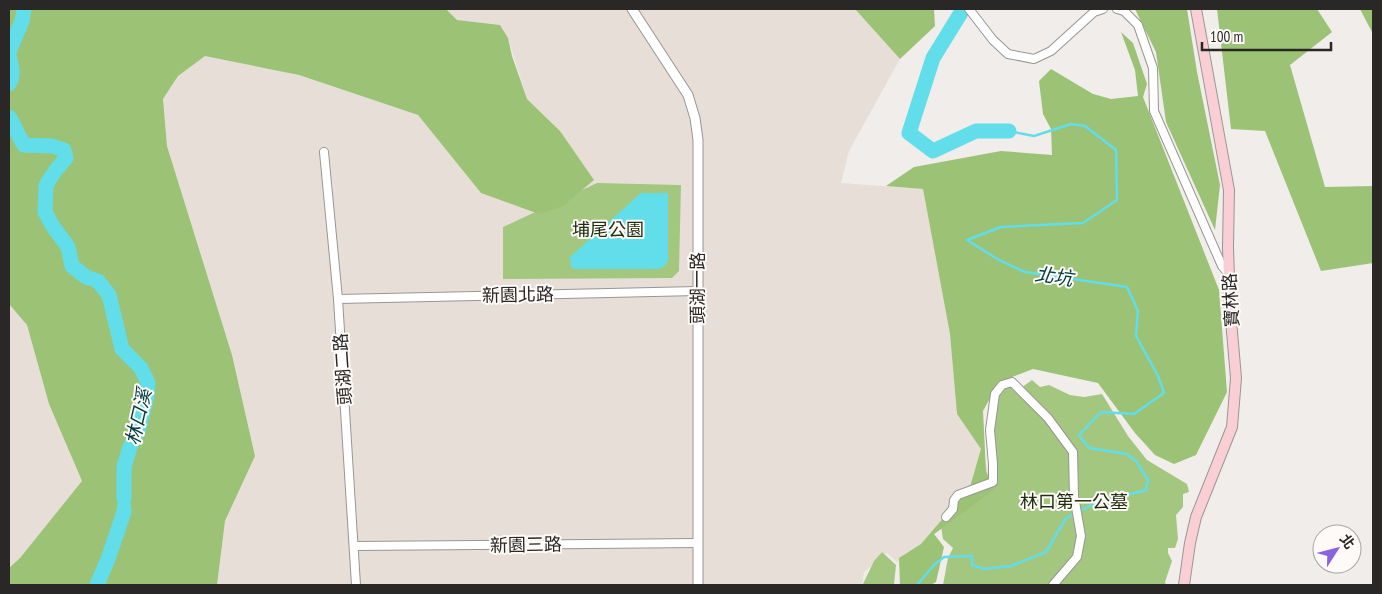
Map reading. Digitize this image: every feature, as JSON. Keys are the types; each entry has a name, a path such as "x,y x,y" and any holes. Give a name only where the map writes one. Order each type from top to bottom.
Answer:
{"main road":[{"name":"寶林路","path":"1184,585 1196,517 1232,427 1236,378 1230,309 1229,190 1196,9"}],"street":[{"name":"頭湖一路","path":"632,9 688,95 696,118 698,140 698,585"},
{"path":"969,9 993,40 1008,54 1034,60 1051,51 1094,12 1103,9"},
{"path":"1116,9 1124,11 1138,25 1153,68 1154,111 1222,266 1229,274"},
{"name":"頭湖二路","path":"324,152 338,299 356,585"},
{"name":"新園北路","path":"338,299 698,291"},
{"path":"946,517 953,509 954,500 958,494 993,482 990,430 995,394 1002,385 1012,382 1048,418 1073,452 1074,496 1081,536 1077,557 1053,585"},
{"name":"新園三路","path":"354,546 698,543"}],"shaded area":[{"path":"446,9 855,9 900,59 849,151 841,183 923,189 950,334 957,414 981,448 994,490 897,562 887,553 864,572 862,585 217,585 225,521 255,456 232,355 167,146 163,99 178,76 205,55 299,75 418,115 481,193 560,131 527,99 508,38 500,25 457,20"},
{"path":"9,304 27,325 49,404 82,481 20,558 9,568"}],"green space":[{"path":"9,9 446,9 457,20 500,25 508,38 512,56 527,99 560,131 594,180 563,206 539,214 481,193 418,115 299,75 205,56 178,76 163,99 167,146 232,355 255,456 225,521 217,585 9,585 9,568 20,558 82,481 49,404 27,325 9,304"},
{"path":"855,9 934,9 935,26 900,59"},
{"path":"1135,9 1187,9 1197,72 1220,185 1215,230 1166,122 1156,52"},
{"path":"1217,9 1317,9 1332,32 1290,65 1325,187 1373,186 1373,263 1321,271 1265,131 1231,129"},
{"path":"1360,9 1373,9 1373,34"},
{"path":"1121,32 1133,43 1147,84 1143,97 1219,290 1227,392 1196,455 1174,464 1155,455 1135,433 1098,383 1033,369 999,382 983,411 986,471 994,490 934,534 944,547 936,582 931,585 900,585 899,558 921,544 970,487 981,449 957,414 950,334 923,189 886,186 914,167 1001,151 1052,155 1051,129 1043,114 1039,81 1051,69 1093,94 1111,99 1138,96 1135,70"},
{"name":"埔尾公園","path":"597,183 681,185 679,271 672,278 503,279 503,227"},
{"name":"林口第一公墓","path":"1032,380 1040,387 1049,385 1070,395 1084,397 1102,394 1128,436 1147,460 1187,484 1189,492 1183,494 1183,507 1176,515 1178,539 1175,548 1168,548 1172,561 1165,582 1166,585 943,585 948,558 953,548 943,539 941,526 959,498 995,475 990,437 995,399 1003,390 1012,385 1021,388"},
{"path":"882,552 896,565 894,585 861,585 874,561"}],"water":[{"path":"641,193 668,193 668,260 665,265 655,269 573,269 571,266 571,256"}],"waterway":[{"name":"林口溪","path":"9,52 22,21 24,9"},
{"name":"北坑","path":"962,11 933,58 909,133 933,151 976,131 1009,131"},
{"name":"林口溪","path":"9,55 12,73 9,84"},
{"name":"林口溪","path":"9,117 24,145 52,146 64,150 66,158 46,185 45,212 68,247 72,266 86,277 98,281 109,295 122,349 141,368 148,383 147,396 138,431 130,447 124,467 124,499"},
{"name":"北坑","path":"917,585 934,565 944,557 972,556 972,565 984,569 1011,566 1046,552 1066,518 1096,503 1146,490 1148,480 1136,461 1127,454 1089,448 1079,435 1101,412 1134,414 1164,393 1158,376 1136,336 1138,311 1127,287 1025,272 999,260 967,240 1001,227 1083,223 1117,200 1116,150 1085,126 1071,124 1034,136 1009,131"},
{"name":"林口溪","path":"97,585 108,559 124,508"}]}
